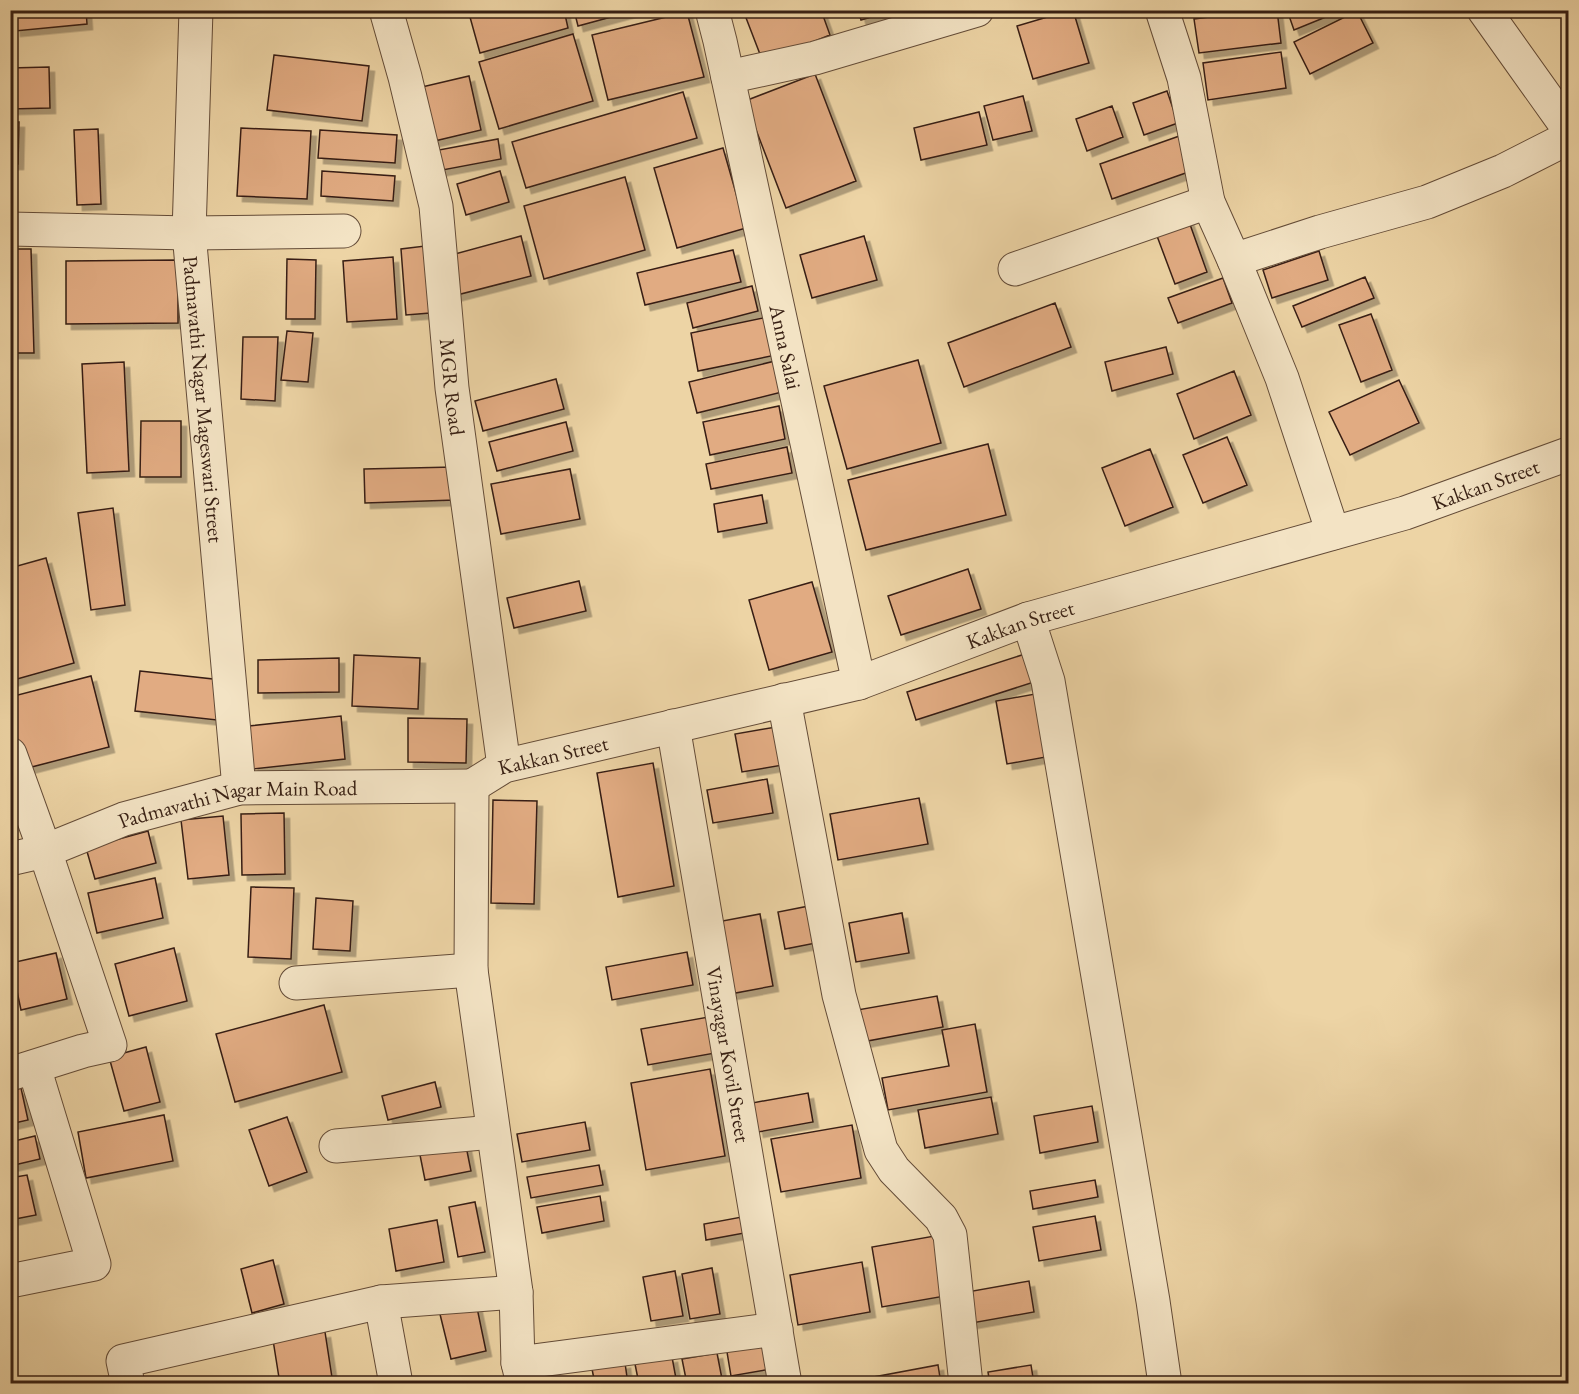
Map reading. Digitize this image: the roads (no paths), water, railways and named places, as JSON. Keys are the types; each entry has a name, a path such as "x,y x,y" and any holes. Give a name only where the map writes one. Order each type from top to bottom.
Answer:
{"street":[{"name":"Padmavathi Nagar Mageswari Street","path":"196,10 189,233 239,788"},
{"name":"MGR Road","path":"386,10 405,77 436,206 452,388 504,766"},
{"name":"Anna Salai","path":"712,10 859,683"},
{"path":"728,77 815,58 977,10"},
{"path":"1162,10 1184,78 1208,202 1282,378 1333,532"},
{"path":"1484,10 1569,128"},
{"path":"1234,260 1320,232 1427,202 1503,171 1569,138"},
{"path":"1015,269 1208,202"},
{"path":"10,229 189,233 344,231"},
{"name":"Kakkan Street","path":"472,786 504,766 859,683 1028,619 1405,513 1569,454"},
{"path":"1028,619 1048,681 1165,1383"},
{"path":"784,700 839,995 881,1149 894,1170 941,1218 950,1234 966,1383"},
{"name":"Vinayagar Kovil Street","path":"673,726 785,1383"},
{"path":"10,754 45,850 110,1045 22,1070 94,1264 10,1281"},
{"path":"472,786 471,970 516,1292 520,1373 776,1329"},
{"name":"Padmavathi Nagar Main Road","path":"10,859 45,850 124,819 239,788 472,786"},
{"path":"296,983 471,970"},
{"path":"336,1146 493,1132"},
{"path":"128,1383 123,1361 381,1302 516,1292"},
{"path":"381,1302 396,1383"}]}
